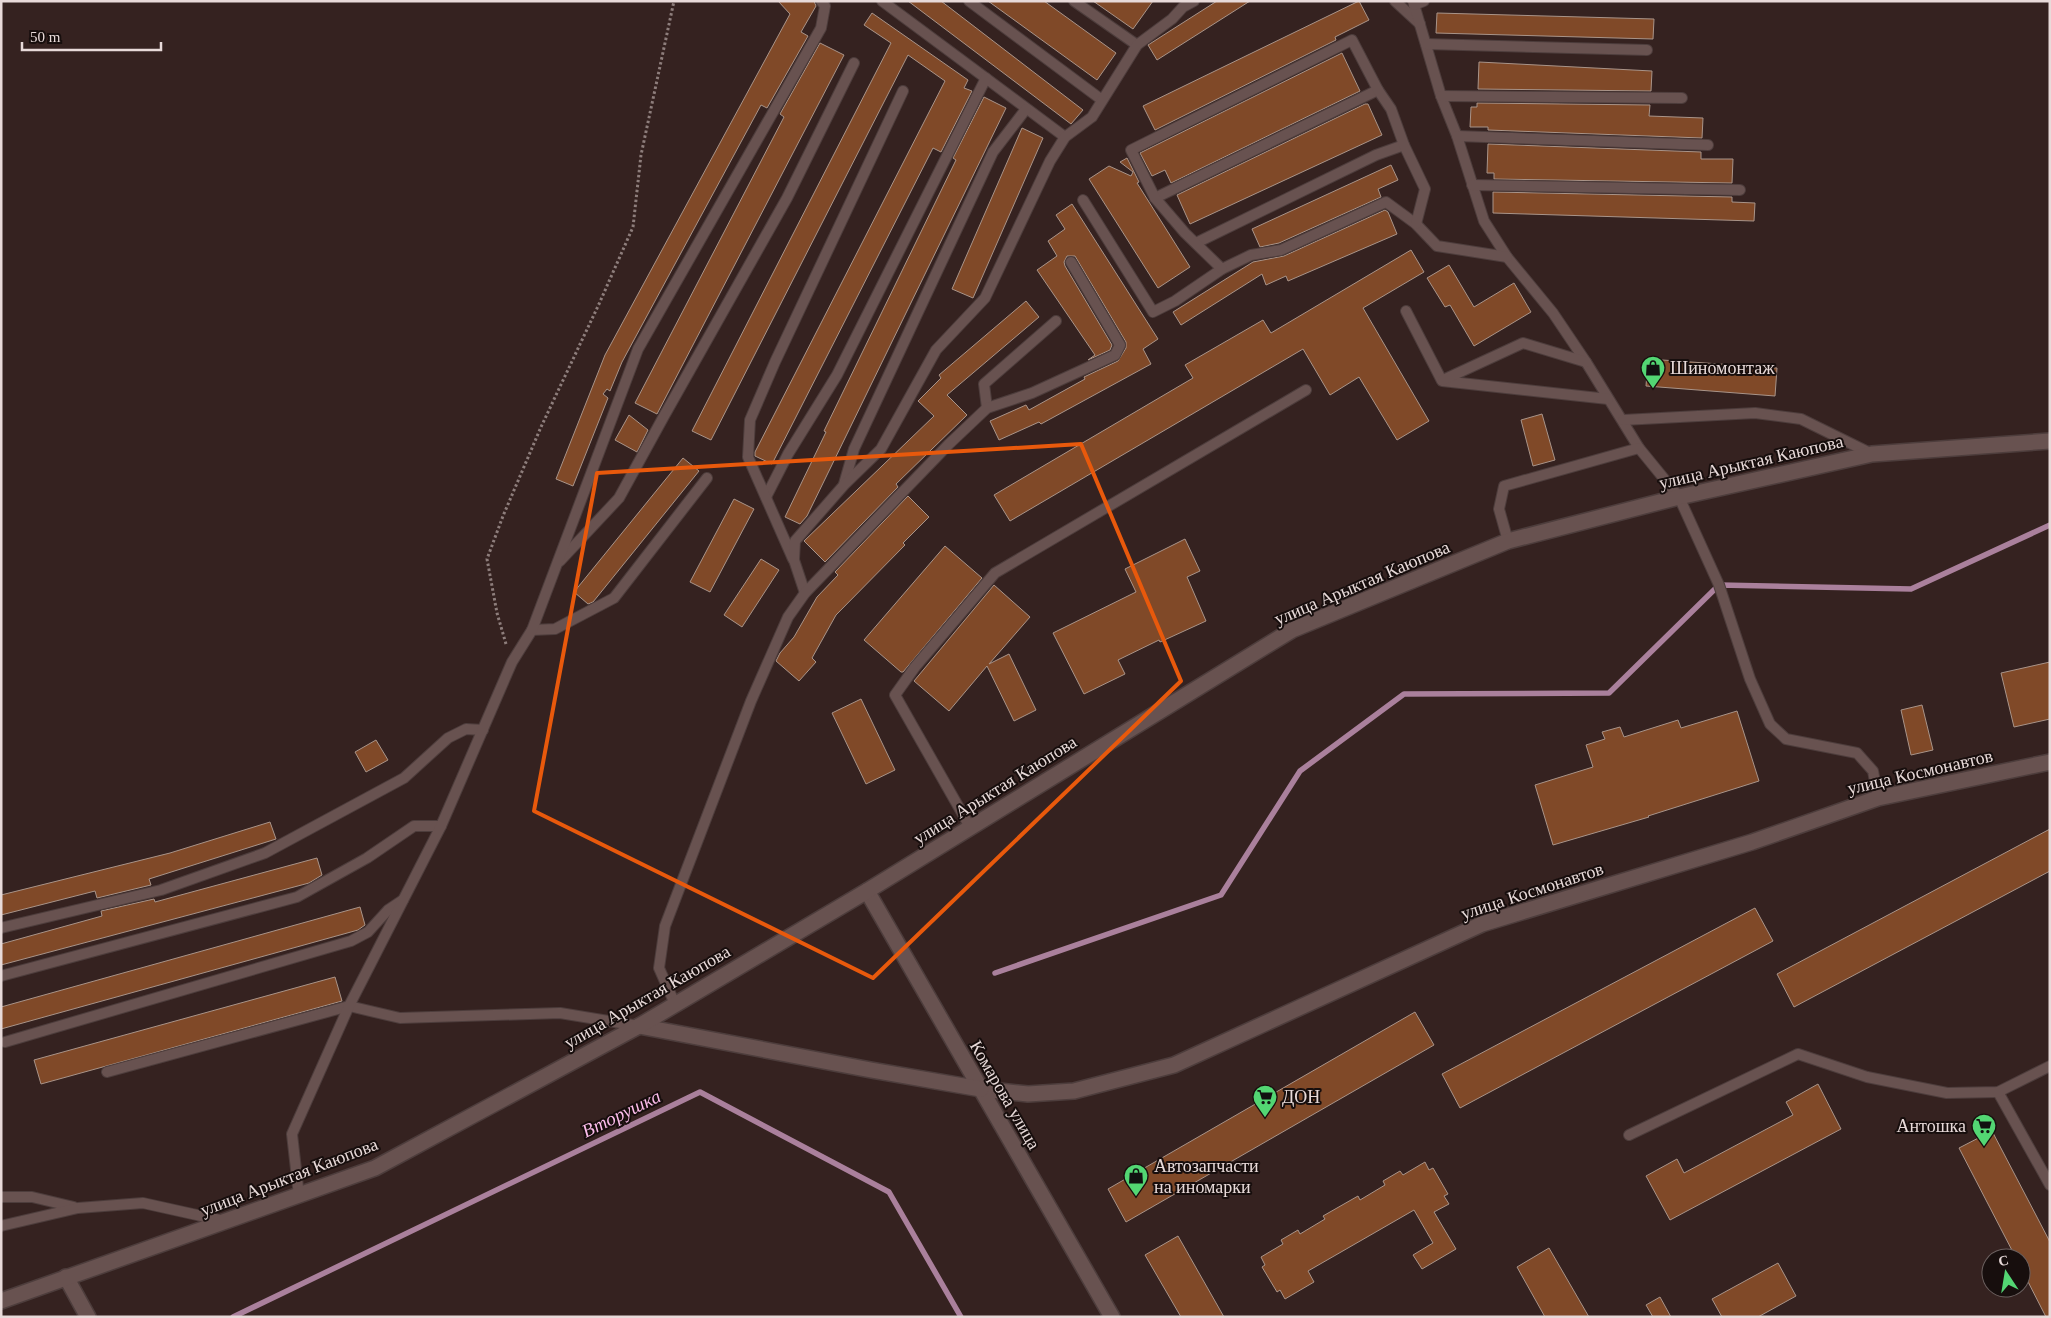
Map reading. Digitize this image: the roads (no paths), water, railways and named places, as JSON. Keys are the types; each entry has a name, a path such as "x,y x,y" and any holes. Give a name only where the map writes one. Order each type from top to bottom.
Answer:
{"street":[{"name":"улица Арыктая Каюпова","path":"1,1301 375,1168 639,1026 867,891 1292,630 1508,541 1679,497 1872,454 2050,441"},
{"name":"улица Космонавтов","path":"639,1026 981,1089 1028,1094 1074,1091 1174,1065 1482,924 1752,842 1878,798 2050,762"},
{"name":"Комарова улица","path":"867,891 1112,1317"},
{"path":"66,1277 88,1317"}],"lane":[{"path":"299,1196 292,1134 348,1006 441,826 512,662 532,630 638,349 821,28 824,6 821,1"},
{"path":"882,1 1065,137"},
{"path":"969,1 1102,100"},
{"path":"1074,1 1137,45"},
{"path":"794,560 795,541 844,485 882,449 936,350 985,298 1050,161 1065,137 1092,117 1137,45 1172,19 1179,4 1194,1"},
{"path":"1395,1 1422,26"},
{"path":"1417,2 1426,44 1441,96 1457,136 1484,221 1507,257 1553,313 1623,420 1639,448 1679,497 1719,585 1750,679 1770,724 1786,739 1857,753 1873,771 1878,798"},
{"path":"1222,268 1155,198 1131,150 1352,40 1378,90 1391,109 1404,145 1425,189 1416,224"},
{"path":"1426,44 1648,50"},
{"path":"556,566 619,498 787,198 854,63"},
{"path":"766,497 788,454 837,375 986,78"},
{"path":"1155,198 1378,90"},
{"path":"805,593 794,560 748,457 750,420 775,362 903,91"},
{"path":"1441,96 1682,98"},
{"path":"844,485 854,449 993,152 1026,109"},
{"path":"1457,136 1708,145"},
{"path":"1196,243 1376,155 1404,145"},
{"path":"1472,185 1740,190"},
{"path":"1083,200 1153,312 1174,302 1222,268 1251,255 1280,250 1386,202 1416,224 1437,246 1507,257"},
{"path":"675,1004 659,968 665,926 751,701 788,616 805,593 949,444 987,408 1032,393 1115,355 1120,345 1071,262"},
{"path":"1406,311 1442,381"},
{"path":"987,408 984,384 1056,321"},
{"path":"1442,381 1523,343 1586,362"},
{"path":"1442,381 1608,399"},
{"path":"970,827 895,695 915,667 995,573 1306,390"},
{"path":"1623,420 1756,413 1774,415 1801,419 1872,454"},
{"path":"1508,541 1499,509 1504,486 1639,448"},
{"path":"532,630 554,629 614,598 707,478"},
{"path":"1,928 161,890 265,853 404,778 448,738 466,729 483,730"},
{"path":"1,976 296,897 367,858 414,826 441,826"},
{"path":"5,1042 350,941 368,932 388,910 404,899"},
{"path":"107,1072 348,1006 400,1018 560,1013 639,1026"},
{"path":"1629,1135 1798,1054 1867,1077 1947,1093 1998,1092 2050,1066"},
{"path":"1998,1092 2050,1185"},
{"path":"1,1197 32,1197 78,1208"},
{"path":"1,1226 78,1208 143,1203 226,1222"}],"waterway":[{"path":"995,973 1221,895 1300,771 1404,694 1609,693 1719,585 1911,589 2050,525"},
{"name":"Вторушка","path":"233,1317 700,1092 889,1192 961,1317"}],"place":[{"name":"Шиномонтаж","path":"1653,389"},
{"name":"ДОН","path":"1265,1118"},
{"name":"Антошка","path":"1984,1147"},
{"name":"Автозапчасти на иномарки","path":"1136,1197"}]}
